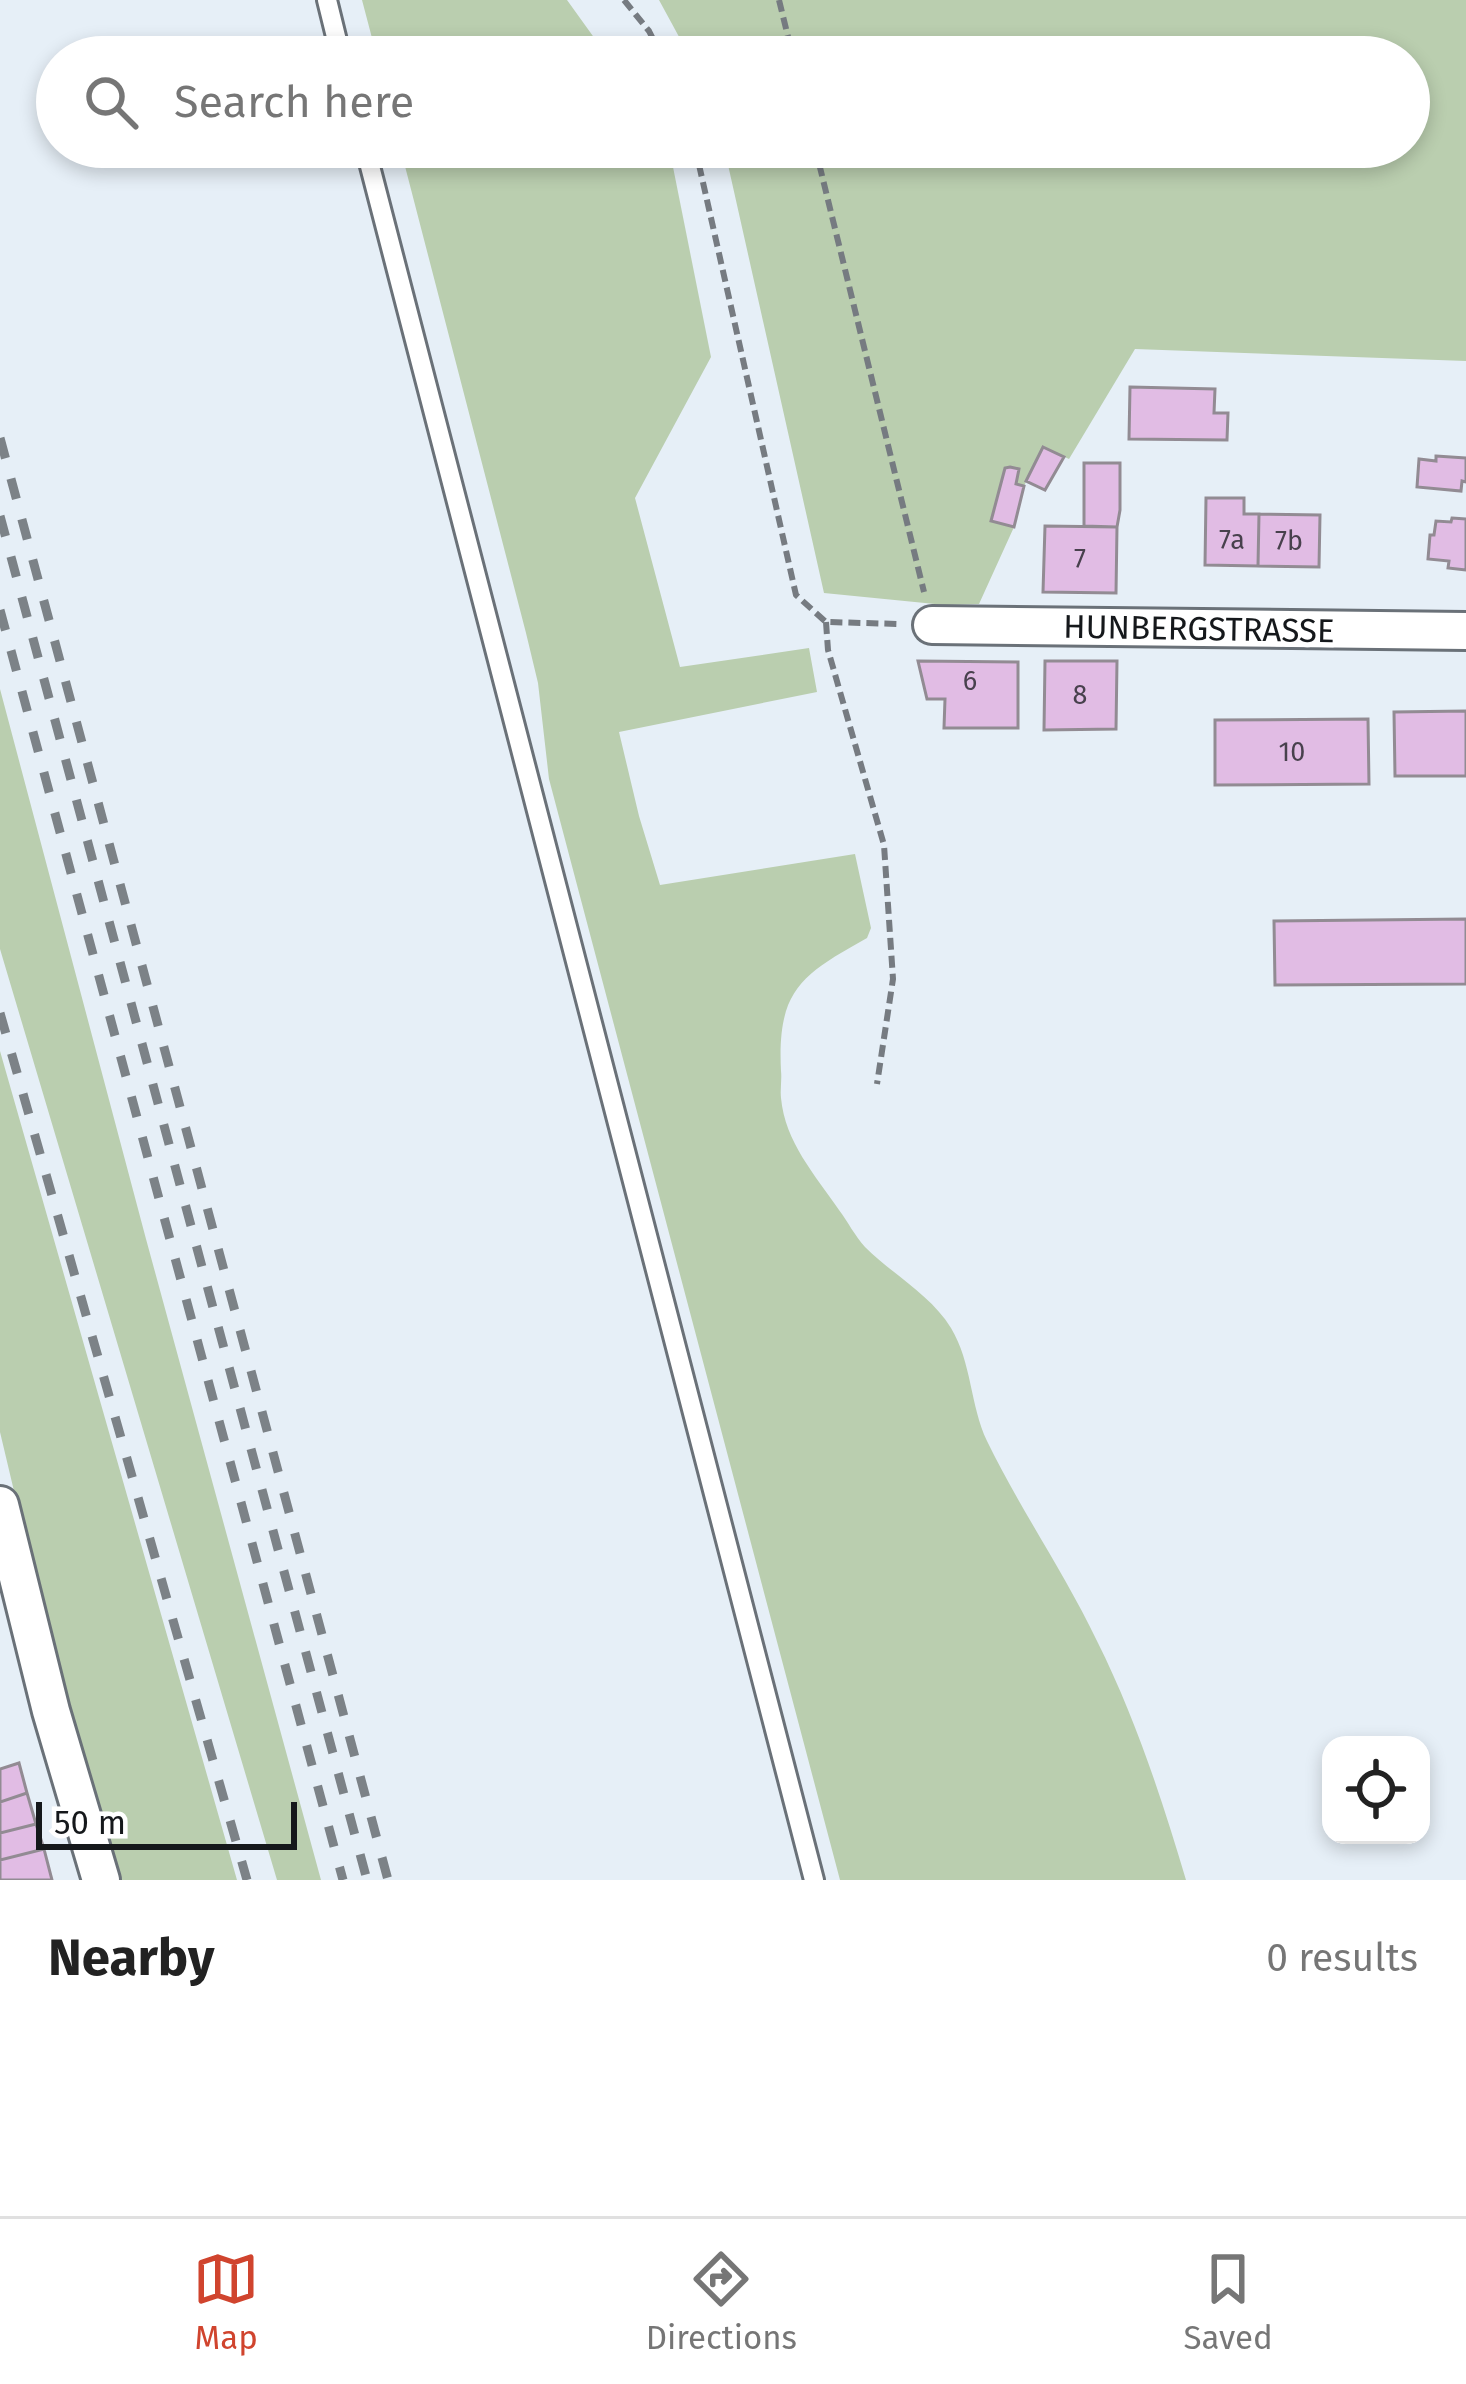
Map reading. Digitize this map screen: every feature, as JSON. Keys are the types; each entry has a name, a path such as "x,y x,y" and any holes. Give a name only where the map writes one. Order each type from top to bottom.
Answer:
{"street":[{"name":"HUNBERGSTRASSE","path":"932,626 1466,631"},
{"path":"0,1505 51,1712 101,1880"}],"lane":[{"path":"326,0 335,36"},
{"path":"370,168 814,1880"}],"path":[{"path":"624,0 652,36"},
{"path":"779,0 788,36"},
{"path":"700,168 796,595 826,622 932,626 820,168"},
{"path":"826,622 829,650 884,845 893,979 877,1084"}],"green space":[{"path":"362,0 567,0 593,36 371,36"},
{"path":"659,0 1466,0 1466,361 1135,349 1069,459 1043,447 1024,486 1016,484 1019,469 1004,468 992,521 1014,527 979,604 824,593 729,168 1430,168 1430,36 679,36"},
{"path":"405,168 673,168 711,357 635,498 680,667 809,648 817,692 619,732 639,816 660,885 855,854 871,928 867,938 810,975 789,1003 781,1044 781,1098 788,1129 861,1243 933,1305 951,1328 987,1441 1084,1615 1124,1699 1186,1880 840,1880 549,779 538,683"},
{"path":"0,689 321,1880 277,1880 0,949"},
{"path":"0,1051 237,1880 118,1880 37,1588 0,1432"}],"building":[{"path":"1130,387 1215,389 1214,413 1228,413 1227,440 1129,439"},
{"path":"1043,447 1064,457 1045,490 1026,481"},
{"path":"1436,456 1466,458 1461,491 1417,487 1419,459 1436,461"},
{"path":"1084,463 1120,463 1117,527 1084,526"},
{"path":"1005,468 1019,469 1016,484 1024,486 1014,527 991,521"},
{"path":"1206,498 1244,498 1244,514 1259,514 1258,566 1205,565"},
{"path":"1259,514 1320,515 1319,567 1258,566"},
{"path":"1452,518 1466,519 1466,570 1448,568 1449,561 1428,559 1436,521 1451,522"},
{"path":"1045,526 1117,527 1116,593 1043,592"},
{"path":"918,661 1018,662 1018,728 944,728 945,699 927,699"},
{"path":"1045,661 1117,661 1116,729 1044,730"},
{"path":"1466,711 1466,776 1395,776 1394,712"},
{"path":"1368,719 1369,784 1215,785 1215,720"},
{"path":"1466,919 1466,984 1275,985 1274,921"},
{"path":"19,1763 27,1793 0,1802 0,1769"},
{"path":"27,1793 36,1824 0,1833 0,1802"},
{"path":"36,1824 44,1849 0,1860 0,1833"},
{"path":"44,1849 52,1880 0,1880 0,1860"}],"railway":[{"path":"0,438 388,1880"},
{"path":"0,516 367,1880"},
{"path":"0,610 343,1880"},
{"path":"0,1013 247,1880"}]}
